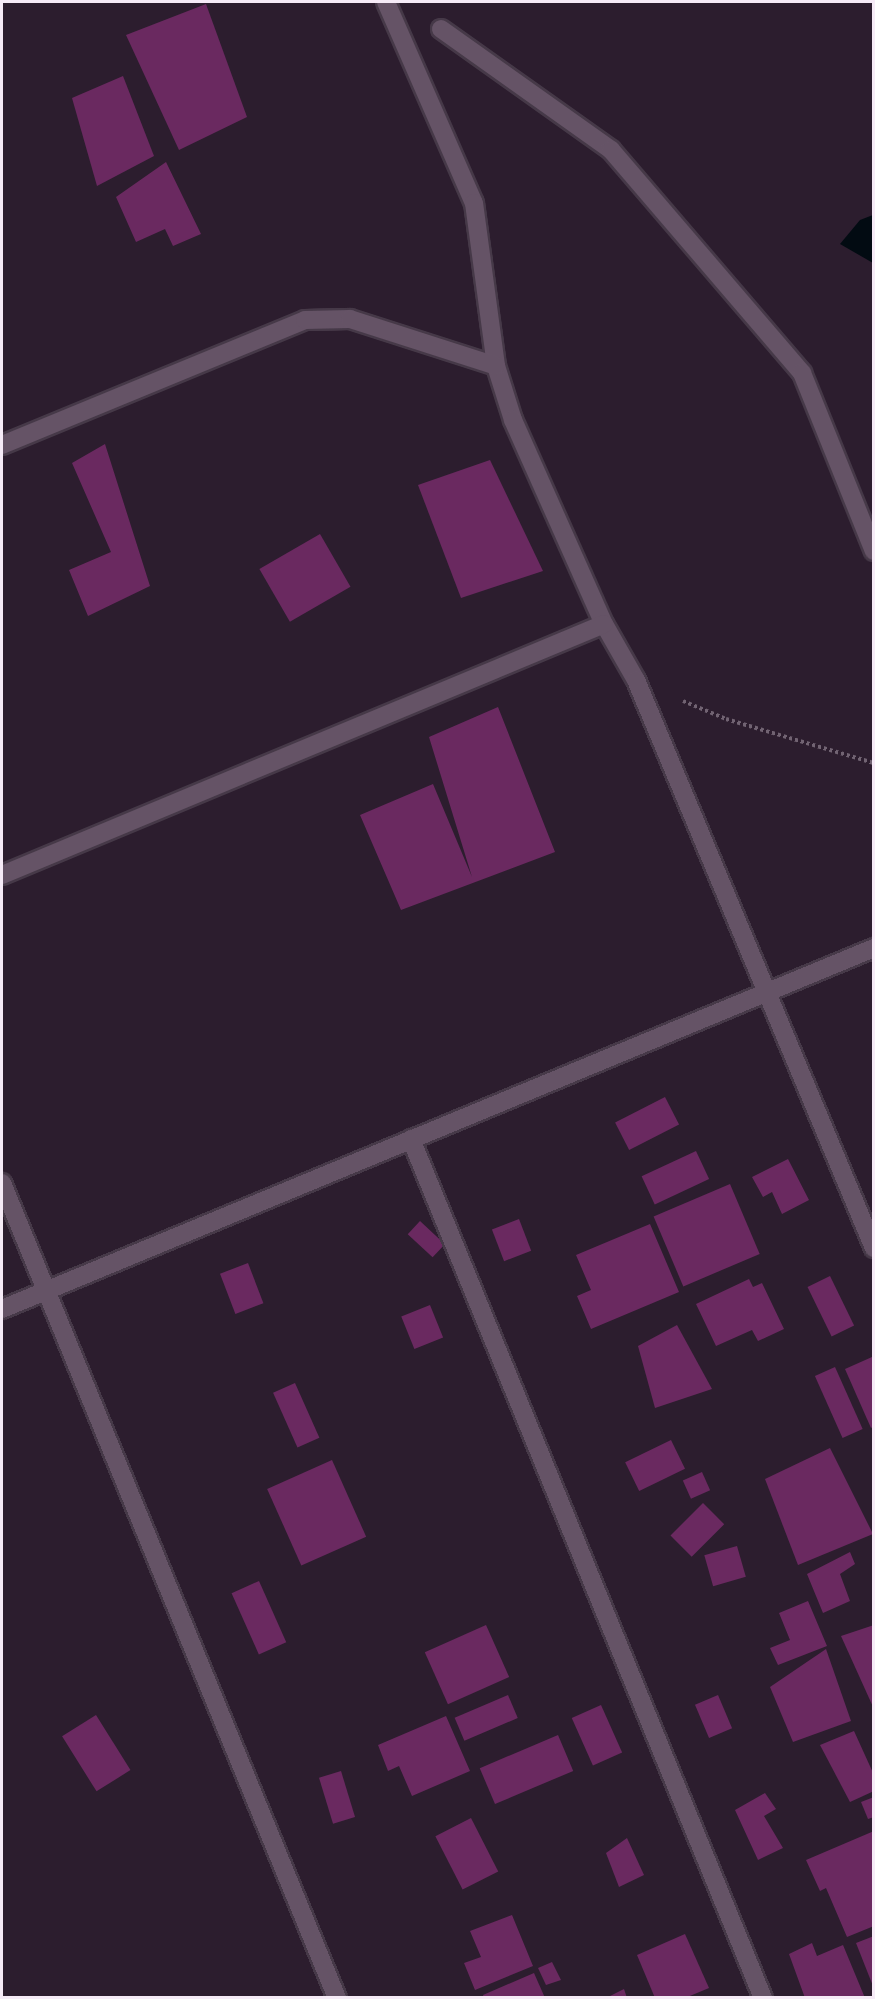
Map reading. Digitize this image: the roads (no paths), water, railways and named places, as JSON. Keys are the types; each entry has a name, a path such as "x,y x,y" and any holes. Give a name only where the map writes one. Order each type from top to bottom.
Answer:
{"street":[{"path":"386,2 474,203 496,366 513,420 604,624 636,680 873,1248"},
{"path":"441,29 611,150 802,373 873,551"},
{"path":"2,445 305,320 350,319 496,366"},
{"path":"2,875 604,624"},
{"path":"2,1309 873,948"},
{"path":"411,1139 763,1998"},
{"path":"2,1183 337,1998"}]}
